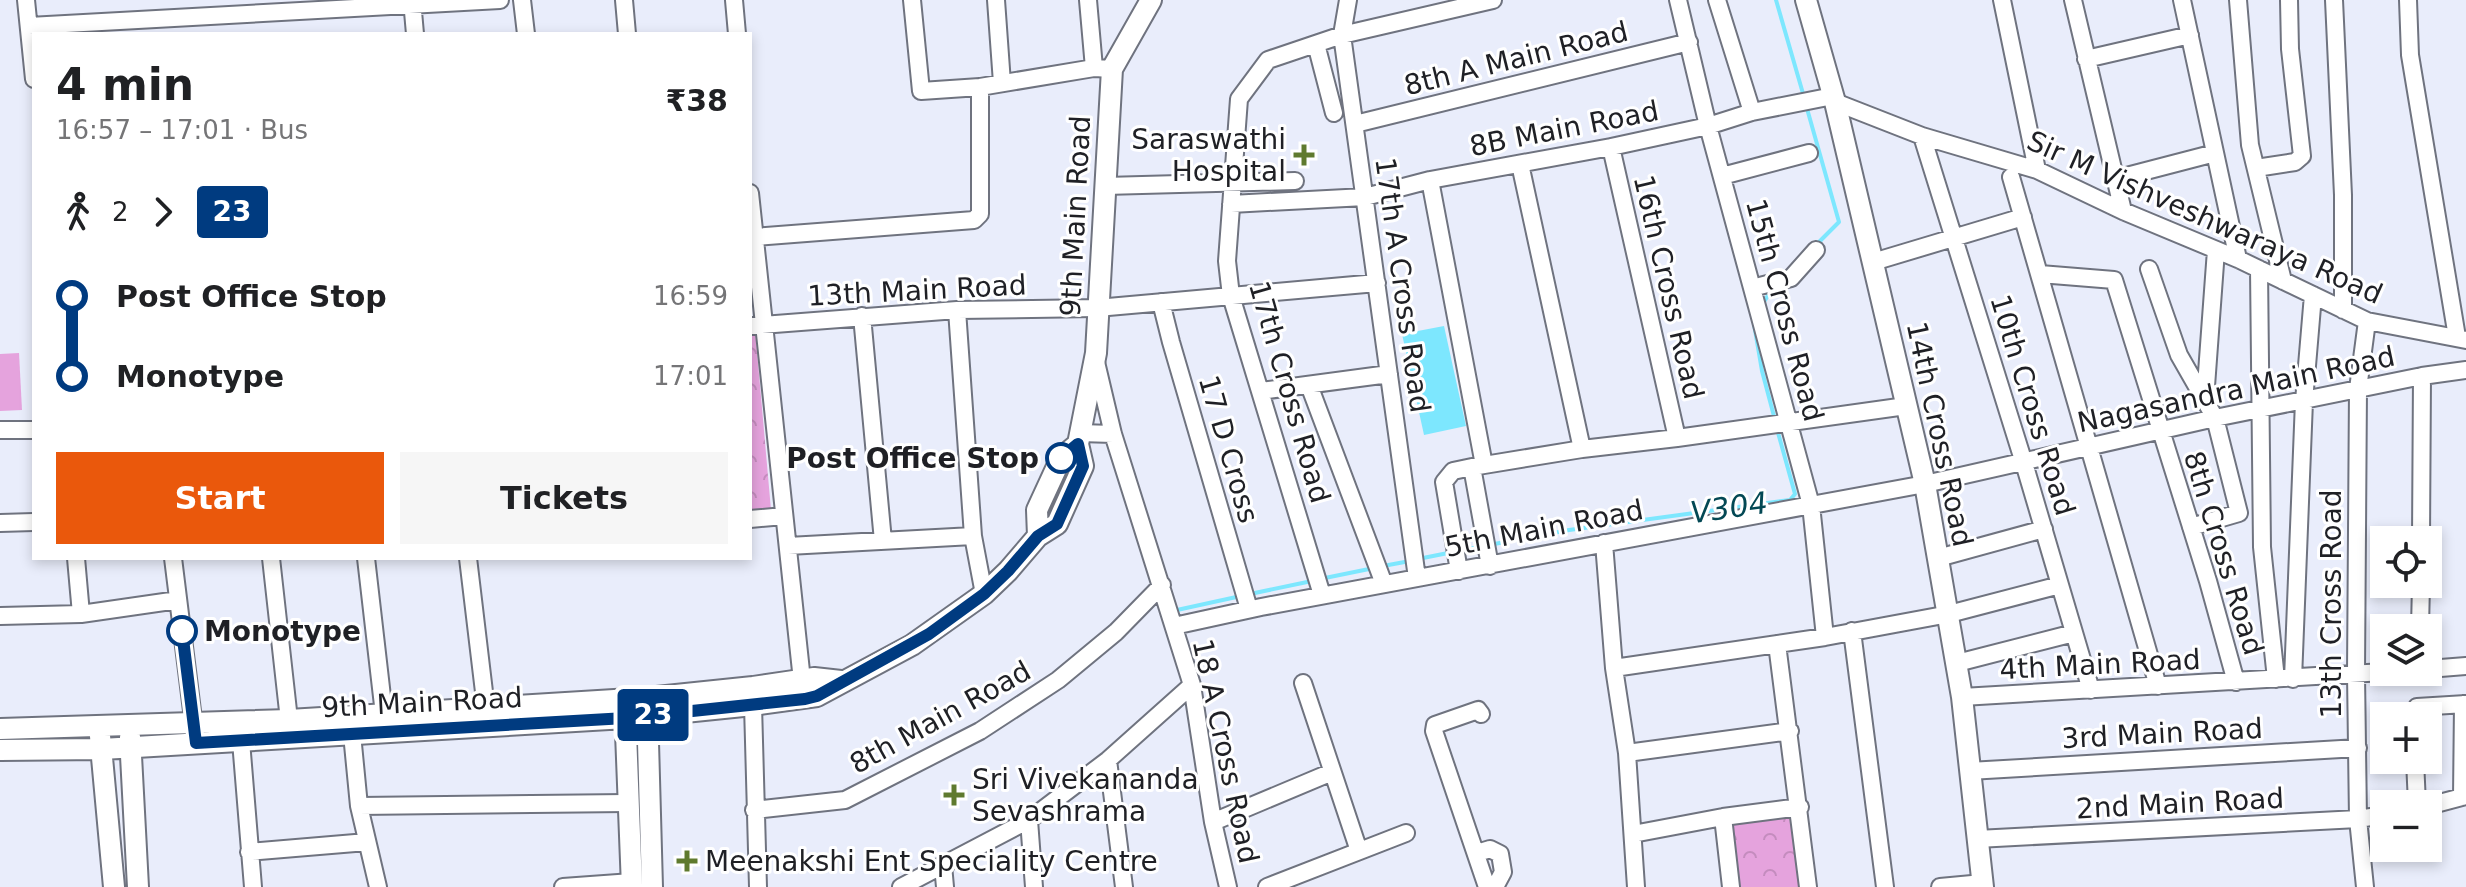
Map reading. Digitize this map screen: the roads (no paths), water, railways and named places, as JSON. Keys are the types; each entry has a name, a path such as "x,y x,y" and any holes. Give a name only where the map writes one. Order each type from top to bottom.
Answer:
{"main road":[{"name":"9th Main Road","path":"0,750 130,747 195,733 289,720 384,714 487,716 753,705 803,689 814,678 841,681 912,645 984,594 1038,536 1057,524 1083,466 1079,438 1095,360 1105,186 1103,68 1151,0"},
{"name":"14th Cross Road","path":"1806,0 1834,99 1925,484 1962,697 1983,885"},
{"name":"9th Main Road","path":"636,708 753,687 803,689"},
{"path":"632,884 627,803 636,708"},
{"path":"636,708 652,887"},
{"name":"9th Main Road","path":"0,729 130,725 241,741 352,734 487,716"},
{"path":"130,725 138,887"},
{"path":"99,726 114,887"}],"street":[{"path":"26,0 32,58"},
{"path":"29,26 412,2 500,0"},
{"path":"522,0 526,32"},
{"path":"624,0 627,32"},
{"path":"734,0 737,32"},
{"path":"912,0 921,91 980,87 1103,68 1088,0"},
{"path":"996,0 1002,83"},
{"name":"17th A Cross Road","path":"1348,0 1342,35 1417,578"},
{"name":"17th Cross Road","path":"1319,585 1231,296 1227,261 1239,99 1268,60 1342,35 1493,0"},
{"name":"15th Cross Road","path":"1678,0 1708,126 1811,505 1825,637"},
{"path":"1717,0 1752,112"},
{"path":"2002,0 2037,170"},
{"path":"2073,0 2123,211"},
{"path":"2182,0 2238,259"},
{"path":"2238,0 2250,145 2283,281"},
{"path":"2256,168 2295,162 2302,156 2290,49 2289,0"},
{"path":"2334,0 2343,195 2343,310"},
{"path":"2408,0 2410,55 2461,338"},
{"path":"412,2 415,32"},
{"path":"2086,59 2190,35"},
{"name":"8th A Main Road","path":"1355,124 1689,42"},
{"path":"1316,44 1334,113"},
{"path":"754,237 974,220 980,214 980,87"},
{"name":"8B Main Road","path":"1231,204 1365,197 1430,180 1708,126 1752,112 1805,101 1834,99"},
{"name":"Sir M Vishveshwaraya Road","path":"1834,99 1922,136 2037,170 2123,211 2238,259 2367,321 2461,338"},
{"name":"10th Cross Road","path":"1922,136 2091,690"},
{"name":"16th Cross Road","path":"1611,147 1677,438"},
{"path":"1722,176 1809,153"},
{"path":"2115,179 2215,153"},
{"path":"1520,164 1582,449"},
{"name":"10th Cross Road","path":"2011,177 2158,686"},
{"name":"17th A Cross Road","path":"1430,180 1478,466 1490,566"},
{"path":"1105,186 1295,181"},
{"path":"752,215 756,326 788,546 803,689"},
{"path":"1873,262 2023,217"},
{"path":"1752,288 1791,278 1816,250"},
{"path":"2205,401 2216,250"},
{"path":"2149,269 2179,355 2215,418 2239,513"},
{"path":"2259,269 2262,547 2284,679"},
{"name":"8th Cross Road","path":"2040,274 2114,280 2236,682"},
{"name":"13th Main Road","path":"756,326 957,310 1097,308 1377,283"},
{"path":"2284,679 2313,295"},
{"name":"17 D Cross","path":"1161,302 1249,609"},
{"path":"957,310 973,536 984,594"},
{"path":"862,316 883,541"},
{"name":"13th Cross Road","path":"2365,887 2358,819 2356,674 2358,389 2367,321"},
{"name":"18 A Cross Road","path":"1095,360 1113,434 1192,685 1213,822 1228,887"},
{"name":"Nagasandra Main Road","path":"1925,484 2215,418 2466,370"},
{"path":"1261,391 1389,374"},
{"path":"2421,526 2422,376"},
{"path":"1309,385 1384,584"},
{"path":"1459,571 1444,482 1453,471 1582,449 1906,406"},
{"path":"0,430 32,430"},
{"path":"1079,438 1113,434"},
{"name":"5th Main Road","path":"1174,626 1249,609 1319,585 1384,584 1925,484"},
{"path":"2191,527 2261,507"},
{"path":"752,519 784,516"},
{"path":"0,523 32,522"},
{"path":"1938,558 2044,529"},
{"path":"788,546 973,536"},
{"path":"1604,543 1614,668 1627,753 1636,887"},
{"path":"76,560 81,614"},
{"path":"173,560 195,733"},
{"path":"271,560 289,720"},
{"path":"366,560 384,714"},
{"path":"468,560 487,716"},
{"name":"8th Main Road","path":"754,810 845,800 980,731 1058,680 1116,632 1162,585"},
{"path":"1614,668 1825,637 1949,614 2060,585"},
{"path":"0,616 81,614 178,600"},
{"path":"1852,631 1885,887"},
{"path":"1957,663 2074,633"},
{"path":"1777,644 1808,887"},
{"path":"2442,668 2466,666"},
{"name":"4th Main Road","path":"1962,697 2370,673"},
{"path":"1303,683 1359,851"},
{"path":"901,887 1029,820 1108,760 1192,685"},
{"path":"2442,705 2465,704 2464,796 2442,802"},
{"path":"753,705 758,887"},
{"path":"1481,714 1478,710 1435,725 1434,731 1487,887"},
{"path":"1627,753 1790,731"},
{"path":"352,734 359,806 378,887"},
{"path":"241,741 253,887"},
{"name":"3rd Main Road","path":"1969,771 2358,748"},
{"path":"1108,760 1124,887"},
{"path":"1213,822 1332,772"},
{"path":"359,806 627,803"},
{"path":"1633,834 1723,817 1800,807"},
{"path":"1723,817 1731,887"},
{"name":"2nd Main Road","path":"1977,839 2370,817"},
{"path":"1029,820 1034,887"},
{"path":"1267,887 1406,833"},
{"path":"249,852 367,842"},
{"path":"1477,853 1490,849 1500,854 1503,872 1495,887"},
{"path":"943,865 945,887"},
{"path":"563,887 632,884"},
{"path":"1940,887 1983,885"}],"water":[{"path":"1444,326 1466,426 1424,435 1402,334"}],"waterway":[{"name":"V304","path":"1776,0 1804,97"},
{"name":"V304","path":"1806,105 1839,222 1815,246"},
{"name":"V304","path":"1762,305 1772,289"},
{"name":"V304","path":"1754,324 1775,420"},
{"name":"V304","path":"1489,545 1569,530 1790,500 1795,494 1777,429"},
{"name":"V304","path":"1461,550 1480,547"},
{"name":"V304","path":"1418,559 1453,552"},
{"name":"V304","path":"1383,566 1410,561"},
{"name":"V304","path":"1320,579 1374,568"},
{"name":"V304","path":"1250,594 1312,581"},
{"name":"V304","path":"1177,610 1241,596"}],"place":[{"name":"Saraswathi Hospital","path":"1304,155"},
{"name":"Post Office Stop","path":"1061,458"},
{"name":"Monotype","path":"182,631"},
{"name":"Sri Vivekananda Sevashrama","path":"954,795"},
{"name":"Meenakshi Ent Speciality Centre","path":"687,861"}]}
